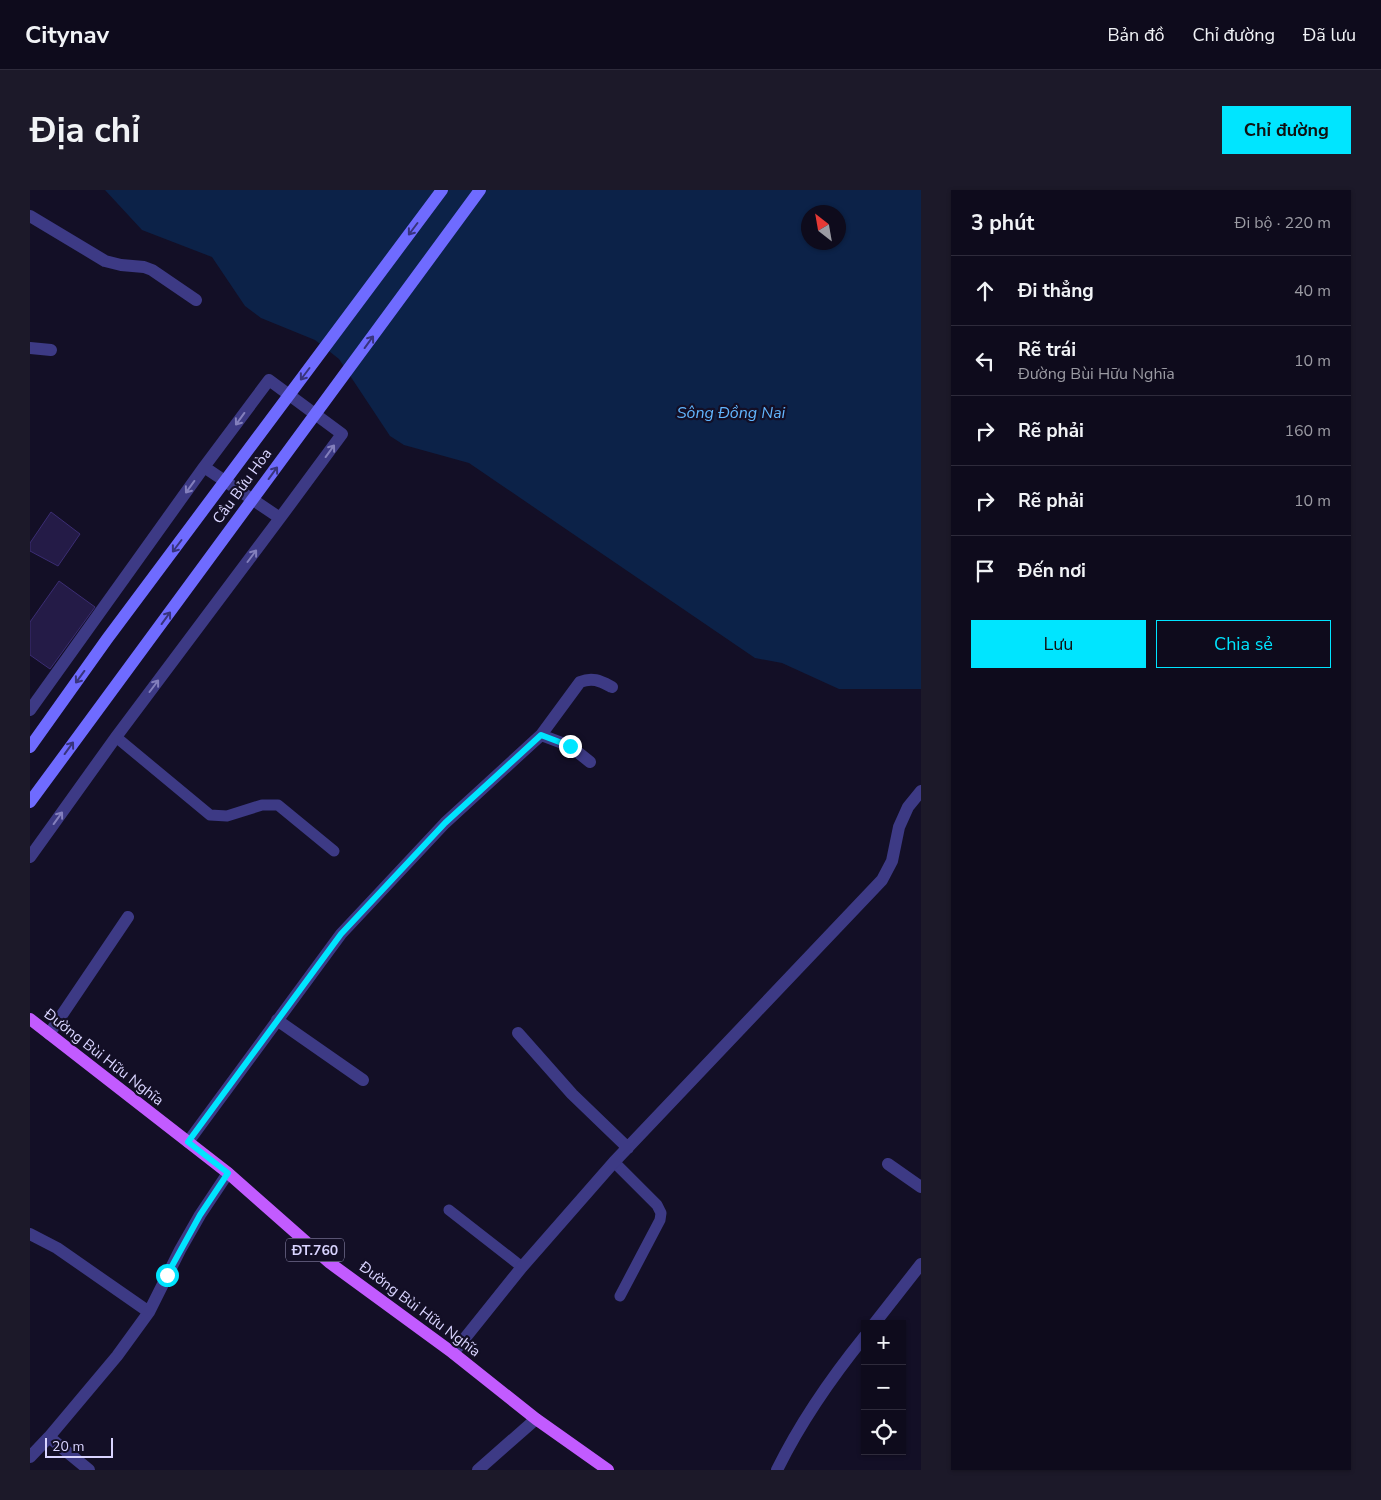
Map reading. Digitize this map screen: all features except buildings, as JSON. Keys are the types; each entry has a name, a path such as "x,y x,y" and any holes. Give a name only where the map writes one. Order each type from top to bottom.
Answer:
{"main road":[{"name":"Cầu Bửu Hòa","path":"30,747 108,639 442,190"},
{"name":"Cầu Bửu Hòa","path":"30,802 480,190"},
{"name":"Đường Bùi Hữu Nghĩa","path":"30,1019 228,1173 330,1263 453,1353 536,1419 608,1470"}],"street":[{"path":"30,216 105,260 120,265 144,267 152,270 196,300"},
{"path":"30,348 51,350"},
{"path":"30,710 204,467 269,380 342,434 116,737 30,857"},
{"path":"204,467 280,518"},
{"path":"188,1142 341,934 445,823 541,735 580,682 589,679 612,687"},
{"path":"541,735 570,746 590,762"},
{"path":"453,1353 522,1267 614,1162 882,880 892,861 899,827 908,807 921,791"},
{"path":"49,1034 128,917"},
{"path":"278,1020 364,1080"},
{"path":"518,1034 572,1094 628,1148"},
{"path":"888,1164 921,1187"},
{"path":"30,1457 117,1356 149,1312 196,1222 228,1173"},
{"path":"30,1234 57,1248 149,1312"},
{"path":"877,1320 921,1264"},
{"path":"778,1470 791,1442 811,1409 861,1341"},
{"path":"478,1470 536,1419"},
{"path":"49,1437 89,1470"}],"lane":[{"path":"116,737 210,815 227,816 262,805 278,806 334,851"},
{"path":"614,1162 657,1205 661,1213 660,1220 620,1296"},
{"path":"448,1210 522,1267"}],"water":[{"name":"Sông Đồng Nai","path":"105,190 921,190 921,689 839,689 782,663 755,658 469,463 404,445 390,436 339,359 315,340 261,318 245,306 212,257 142,230"}],"route":[{"path":"167,1275 200,1215 228,1173 188,1142 341,934 445,823 541,735 570,746"}]}
